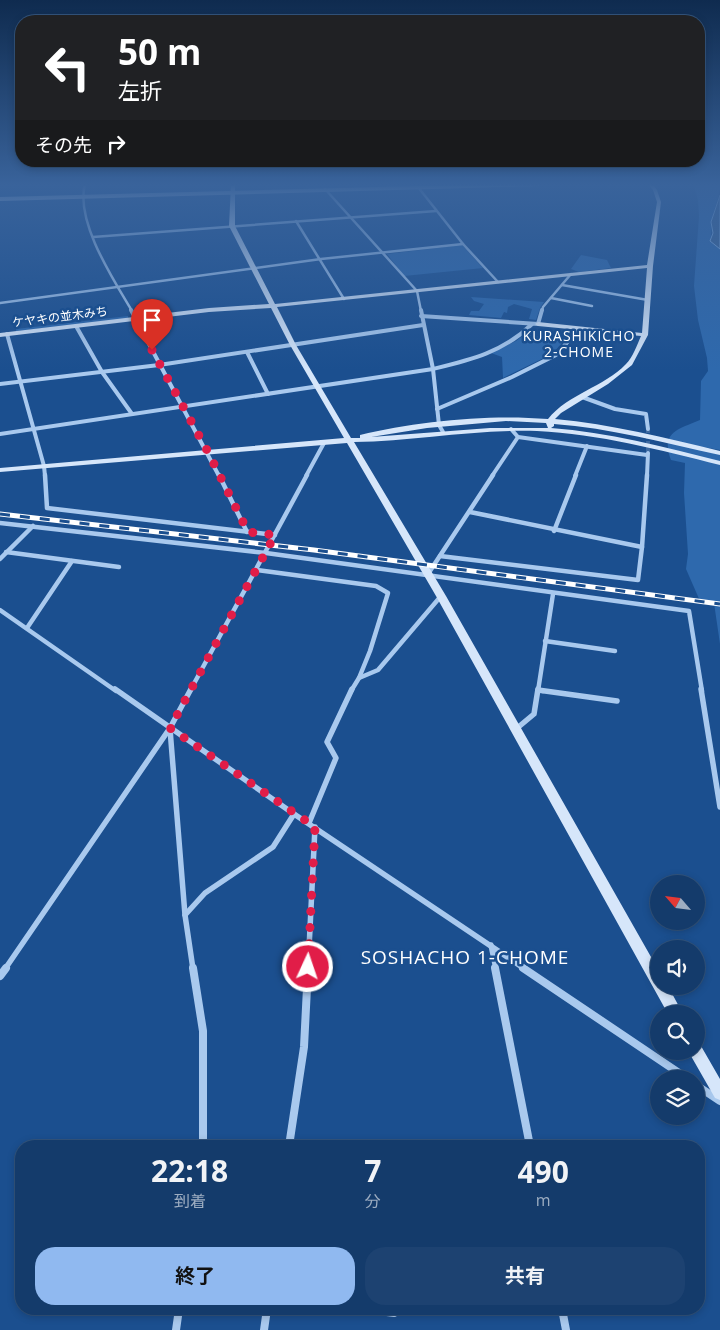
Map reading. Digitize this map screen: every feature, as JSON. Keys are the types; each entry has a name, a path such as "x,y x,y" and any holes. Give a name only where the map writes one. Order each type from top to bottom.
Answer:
{"street":[{"path":"97,246 159,365 208,452 248,532"},
{"path":"242,246 316,386 350,440 441,596 650,969"},
{"path":"313,246 344,299"},
{"path":"375,246 417,291 433,369 439,425 443,432"},
{"path":"0,303 322,259 442,246"},
{"path":"465,246 498,282"},
{"path":"550,430 550,421 558,411 606,383 630,364 645,336 653,246"},
{"name":"ケヤキの並木みち","path":"4,335 209,310 344,299 650,266"},
{"path":"0,434 433,369 479,357 515,341 535,324 543,307 571,274"},
{"path":"562,284 648,300"},
{"path":"551,298 592,306"},
{"path":"421,316 535,324 645,336"},
{"path":"0,384 159,365 423,325"},
{"path":"76,326 102,372 132,414"},
{"path":"437,409 512,378 556,355 579,329"},
{"path":"4,335 44,466 47,508 275,535"},
{"path":"247,352 268,394"},
{"path":"582,397 615,409 646,414 648,429"},
{"path":"350,440 379,432 505,419 550,421 599,427 667,440 720,453"},
{"path":"440,556 638,580 642,547 647,454 518,437 511,428"},
{"path":"0,470 350,440 383,440 443,432 511,428 550,430 627,440 720,463"},
{"path":"428,574 518,437"},
{"path":"0,976 170,728 324,443"},
{"path":"554,530 587,446"},
{"path":"470,512 642,547"},
{"path":"0,523 266,553 428,574 552,594 689,612 720,807"},
{"path":"0,559 33,526"},
{"path":"6,552 119,566"},
{"path":"27,628 72,561"},
{"path":"257,570 376,586 388,593 370,651 359,678 347,697 327,742 336,758 312,825 304,1047 290,1140"},
{"path":"516,730 534,714 552,594"},
{"path":"359,678 378,670 441,596"},
{"path":"0,610 294,814 675,1070"},
{"path":"545,640 616,651"},
{"path":"538,690 617,701"},
{"path":"170,728 185,914 202,1031 203,1140"},
{"path":"185,914 204,893 273,847 294,814"},
{"path":"491,945 529,1140"},
{"path":"702,1060 720,1093"},
{"path":"705,1091 720,1101"},
{"path":"176,1330 178,1315"},
{"path":"264,1330 266,1315"},
{"path":"563,1315 566,1330"}],"shaded area":[{"path":"463,246 483,268 404,276 387,254"},
{"path":"697,246 716,246 720,249 720,450 686,444 720,453 720,644 714,603 700,601 686,569 688,554 684,493 685,463 671,460 668,451 670,437 674,433 700,420 701,381 708,371 707,358 698,320 694,286"},
{"path":"581,255 607,260 611,268 579,272 571,269"},
{"path":"471,297 544,302 536,320 529,319 532,309 514,304 508,307 507,313 504,312 501,318 469,315 471,311 479,311 484,304 474,301"},
{"path":"128,316 128,319 16,331 16,329"},
{"path":"525,334 564,341 552,354 503,378 502,357 491,353 516,341"}],"tunnel":[{"path":"648,429 648,453"}],"railway":[{"path":"0,514 314,550 720,604"}],"district":[{"name":"KURASHIKICHO 2-CHOME","path":"579,344"},
{"name":"SOSHACHO 1-CHOME","path":"465,957"}],"route":[{"path":"152,350 208,452 248,532 275,535 170,728 315,827 308,967"}]}
